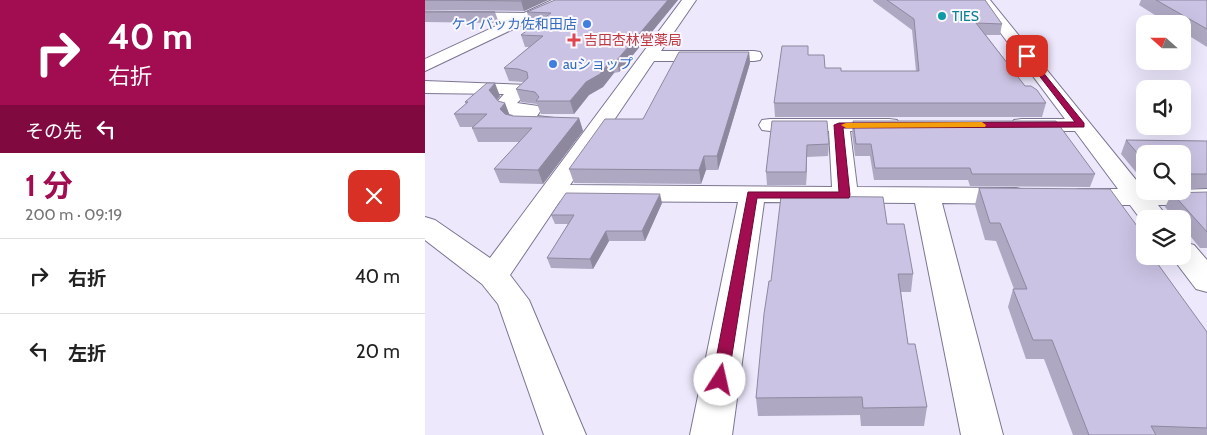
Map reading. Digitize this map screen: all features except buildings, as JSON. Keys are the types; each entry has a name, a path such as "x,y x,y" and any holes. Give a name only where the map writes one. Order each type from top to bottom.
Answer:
{"street":[{"path":"425,66 563,0"},
{"path":"493,276 689,0"},
{"path":"983,0 1136,196"},
{"path":"425,16 528,17"},
{"path":"650,56 754,56"},
{"path":"425,80 437,81 425,87"},
{"path":"425,87 522,90 506,103 511,109 531,110 518,122 572,122 614,80"},
{"path":"770,125 907,125"},
{"path":"839,125 845,195"},
{"path":"1003,125 1081,125"},
{"path":"1097,145 1124,145"},
{"path":"553,193 1136,197"},
{"path":"711,435 752,194"},
{"path":"927,196 982,435"},
{"path":"1191,198 1207,198"},
{"path":"1139,200 1148,210"},
{"path":"425,226 493,276 513,300 565,435"},
{"path":"1191,262 1207,282"}],"slow traffic":[{"path":"846,125 982,125"}],"place":[{"name":"TIES","path":"942,16"},
{"name":"ケイバッカ佐和田店","path":"587,24"},
{"name":"吉田杏林堂薬局","path":"574,40"},
{"name":"auショップ","path":"553,64"}],"route":[{"path":"720,380 752,194 845,195 839,125 1081,125 1027,56"}]}
